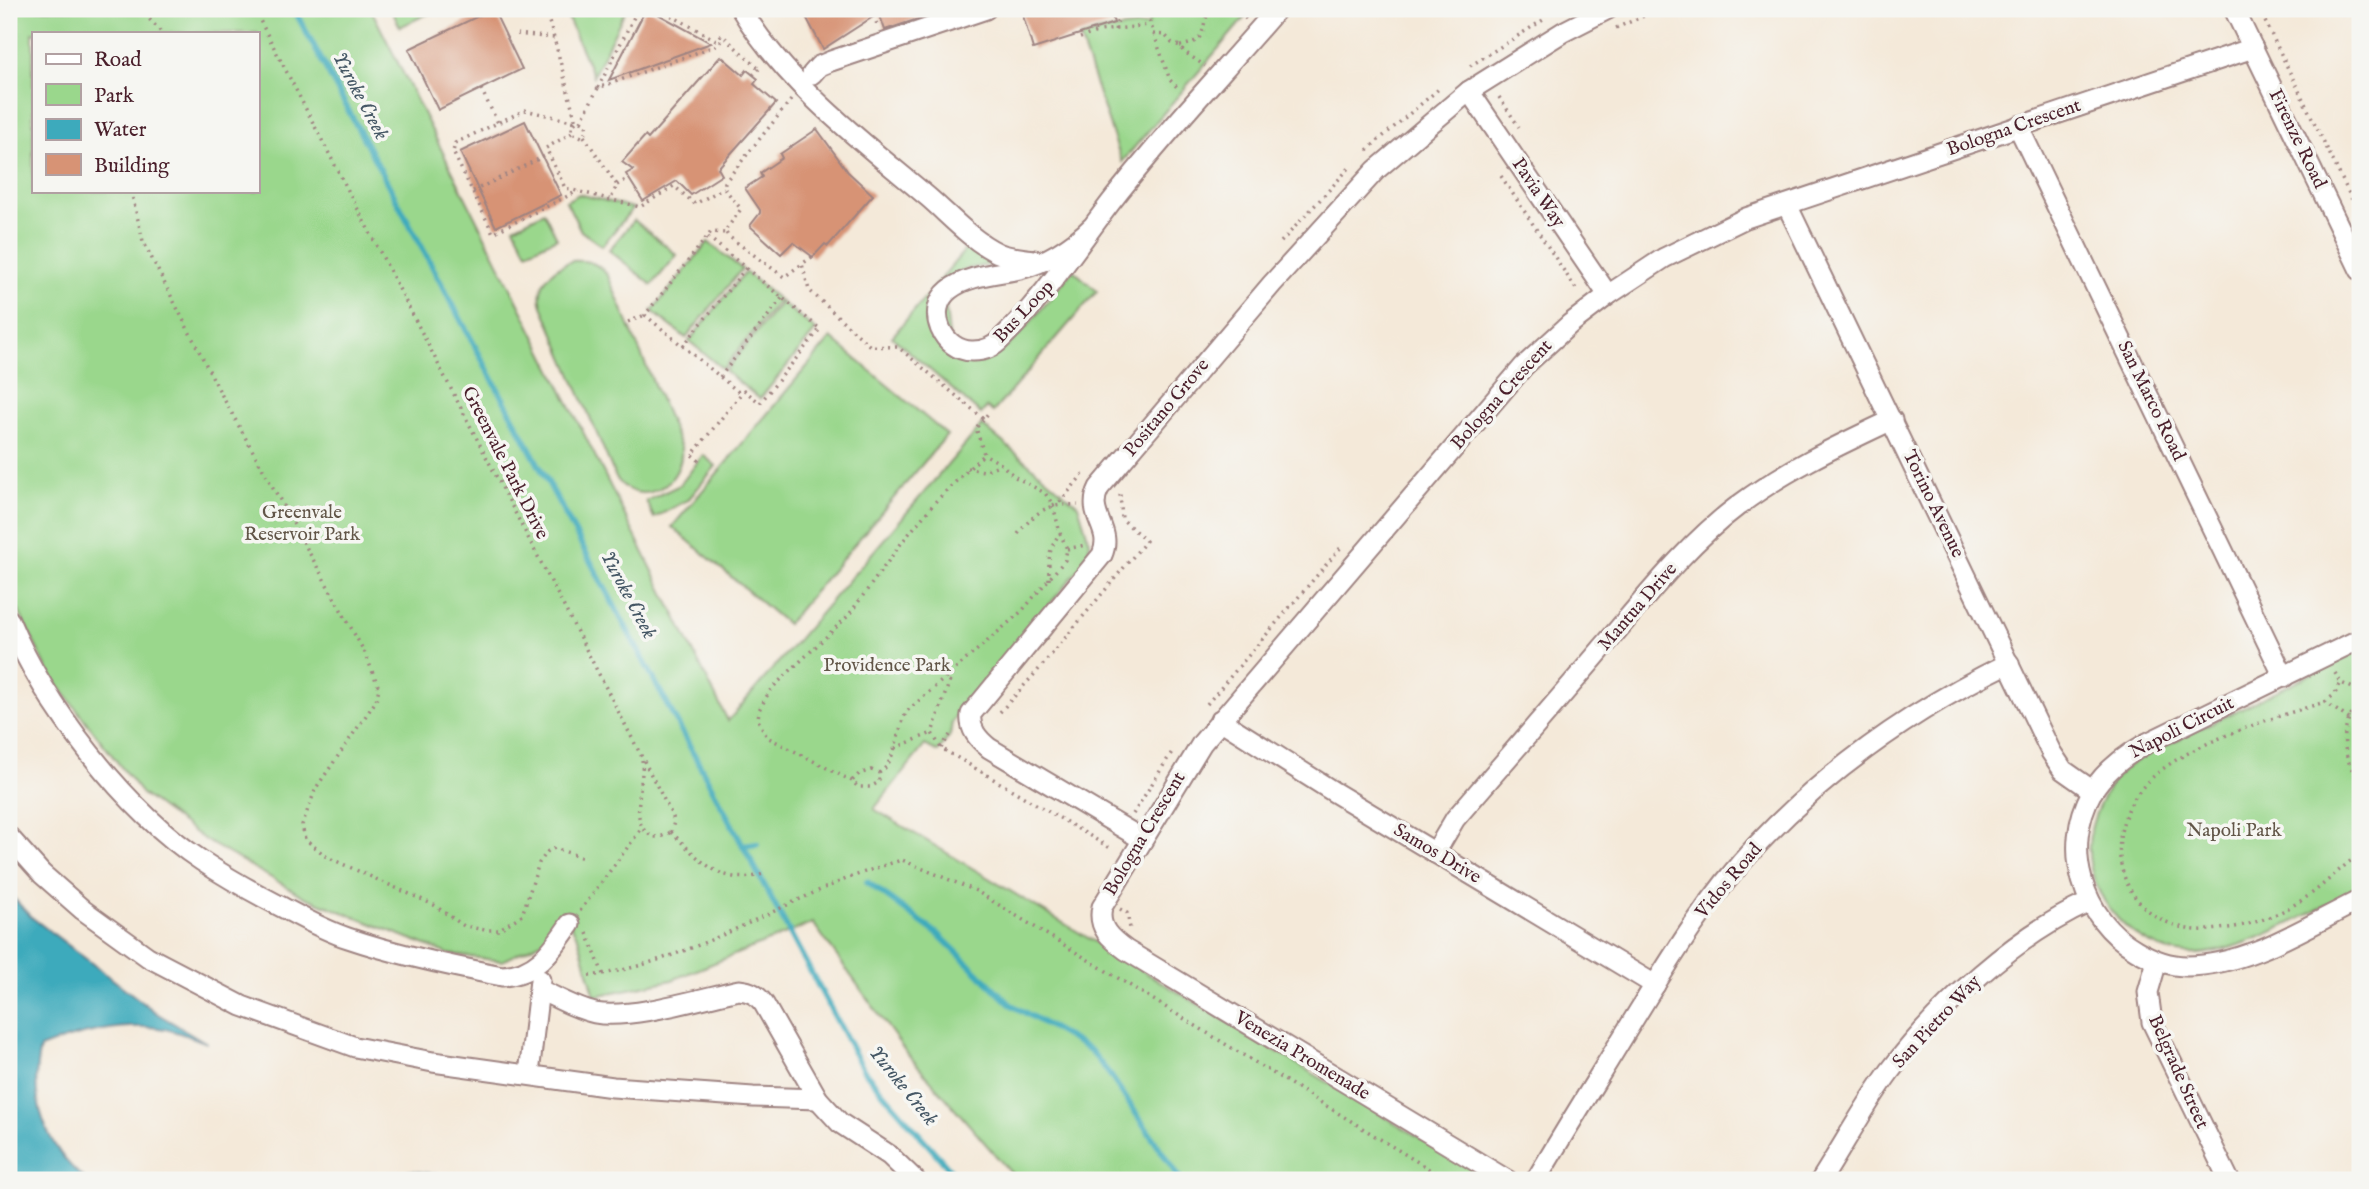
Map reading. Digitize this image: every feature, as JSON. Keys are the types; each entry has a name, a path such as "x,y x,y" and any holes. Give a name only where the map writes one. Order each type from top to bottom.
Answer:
{"street":[{"path":"741,9 771,53 802,88 986,246 1010,257 1044,261"},
{"path":"812,74 819,66 831,61 986,9"},
{"path":"1092,227 1277,9"},
{"name":"Positano Grove","path":"1094,505 1099,488 1323,226 1376,170 1469,91 1563,32 1608,9"},
{"name":"Firenze Road","path":"2234,9 2360,270"},
{"name":"Bologna Crescent","path":"1102,926 1099,916 1102,907 1193,755 1220,720 1524,366 1570,324 1608,295 1664,258 1746,218 2253,48"},
{"name":"Pavia Way","path":"1469,91 1608,295"},
{"name":"San Marco Road","path":"2018,126 2284,677"},
{"name":"Torino Avenue","path":"1787,205 2055,760 2072,777 2093,791"},
{"name":"Bus Loop","path":"1092,227 1059,274 995,345 983,350 969,351 955,346 945,337 940,328 938,309 940,299 952,288 972,279 1044,261 1092,227"},
{"name":"Mantua Drive","path":"1434,853 1455,819 1692,546 1737,506 1779,477 1892,420"},
{"path":"1094,505 1105,535 1102,555 977,706 971,714 970,722 975,733 989,748 1142,839"},
{"path":"9,620 18,642 82,743 133,802 201,860 303,918 346,938 502,976 513,975 535,966 580,922"},
{"name":"Napoli Circuit","path":"2360,639 2147,743 2112,768 2093,791 2082,820 2078,848 2080,874 2090,902 2105,925 2120,941 2157,961 2183,966 2230,961 2360,902"},
{"name":"Vidos Road","path":"1535,1180 1677,946 1756,847 1837,769 1880,736 1966,684 2009,663"},
{"name":"Samos Drive","path":"1220,720 1434,853 1655,985"},
{"path":"9,837 42,874 94,918 148,957 242,1006 355,1047 433,1062 613,1087 817,1099"},
{"name":"San Pietro Way","path":"1821,1180 1888,1073 1914,1041 1991,966 2060,915 2090,902"},
{"name":"Venezia Promenade","path":"1102,926 1112,940 1126,950 1507,1180"},
{"name":"Belgrade Street","path":"2157,961 2148,992 2152,1022 2228,1180"},
{"path":"529,1074 540,990 535,966"},
{"path":"540,990 596,1013 627,1014 739,990 748,991 764,1004 817,1099 841,1124 889,1155 915,1180"}],"path":[{"path":"140,9 161,32"},
{"name":"Greenvale Park Drive","path":"254,9 673,817 671,832"},
{"path":"545,9 579,121"},
{"path":"572,133 572,125 579,121 598,89 638,9"},
{"path":"659,9 716,40 722,35 765,74"},
{"path":"1154,9 1144,10 1170,80 1184,93"},
{"path":"1153,34 1165,35 1172,43 1180,46 1190,44 1202,36 1206,16 1211,9"},
{"path":"1234,9 1246,19"},
{"path":"1615,29 1660,9"},
{"path":"2259,9 2360,216"},
{"path":"1115,30 1119,16"},
{"path":"1080,37 1097,30 1150,25"},
{"path":"517,34 554,38"},
{"path":"598,89 715,46 725,38"},
{"path":"1180,46 1183,51 1207,67"},
{"path":"753,75 758,68"},
{"path":"481,89 498,123"},
{"path":"786,92 793,98"},
{"path":"726,233 726,228 741,209 724,188 725,182 797,93"},
{"path":"1493,100 1499,97"},
{"path":"578,191 493,233 453,152 455,143 525,110 579,121 587,126 584,136"},
{"path":"572,133 584,136"},
{"path":"572,133 545,148 565,188 640,207 674,186 695,204 724,188"},
{"path":"584,136 617,185"},
{"path":"473,191 549,154"},
{"path":"1495,166 1578,292"},
{"path":"610,200 617,185 628,178"},
{"path":"131,192 143,241 220,392 365,653 379,688 376,701 316,788 302,825 305,839 327,857 434,905 464,926 485,930 498,930 522,915 539,863 548,850 555,848 583,858"},
{"path":"628,322 645,315 711,232 726,233 784,277 812,257"},
{"path":"699,461 692,455 744,390 760,403 820,329 708,237"},
{"path":"802,264 809,290 870,346 898,347 984,419"},
{"path":"682,346 746,268"},
{"path":"720,376 782,298"},
{"path":"645,315 741,394"},
{"path":"852,781 866,771 879,773 884,770 907,711 1022,611 1065,560 1067,549 1053,505 1045,493 1015,477 985,454 976,428 990,411"},
{"path":"879,773 879,782 870,787 858,787 852,781 767,737 758,720 759,710 771,690 848,616 919,520 967,468 985,454"},
{"path":"967,468 984,471 1001,464"},
{"path":"994,718 1041,667 1146,541 1122,519 1120,495 1128,486"},
{"path":"1018,534 1041,511 1066,495"},
{"path":"1053,505 1094,505"},
{"path":"1049,580 1048,556 1051,545 1060,533"},
{"path":"1067,549 1090,544"},
{"path":"955,669 948,679 932,733 941,748 1112,849"},
{"path":"2341,683 2334,695 2325,702 2232,734 2192,752 2155,775 2130,803 2123,818 2119,844 2121,864 2135,897 2154,915 2181,928 2212,930 2246,925 2290,907 2314,892 2360,854"},
{"path":"2325,702 2349,719"},
{"path":"2360,703 2349,719 2343,745 2360,783"},
{"path":"894,748 932,733"},
{"path":"941,748 950,735"},
{"path":"641,756 643,771 638,814 642,828 655,836 664,836 671,832 717,871 735,879 766,873"},
{"path":"603,974 580,922 585,905 642,828"},
{"path":"589,976 648,964 686,951 864,872 902,860 976,891 1447,1180"},
{"path":"580,922 585,905"}],"green space":[{"name":"Greenvale Reservoir Park","path":"9,9 371,9 728,721 982,425 1078,505 1090,544 1085,562 957,715 952,722 950,735 938,752 925,745 874,809 1490,1180 1017,1180 905,1051 813,923 672,980 595,996 578,937 562,912 544,941 502,961 448,954 305,897 205,840 142,794 50,675 17,608 9,581"},
{"path":"391,9 438,9 400,27"},
{"path":"564,9 626,9 593,76"},
{"path":"1252,9 1122,162 1080,38 1099,31 1149,25 1146,11"},
{"path":"579,194 633,208 602,246 581,231 566,201"},
{"path":"544,212 557,238 527,252 514,227"},
{"path":"634,220 677,255 652,285 609,250"},
{"path":"708,242 742,269 686,338 652,311"},
{"path":"969,245 995,261 994,264 966,269 943,283 951,353 964,359 978,362 997,355 1032,320 1073,270 1097,291 993,412 987,407 981,414 892,337"},
{"path":"572,261 593,263 608,276 681,448 676,473 659,489 648,493 626,488 616,478 542,306 541,291 547,278 558,267"},
{"path":"745,272 779,300 723,369 689,341"},
{"path":"781,302 816,330 760,399 725,371"},
{"path":"831,338 947,435 787,624 672,527"},
{"path":"703,455 716,466 688,500 654,518 646,501 680,485"},
{"name":"Napoli Park","path":"2360,650 2360,888 2252,940 2207,953 2168,951 2132,932 2105,902 2090,865 2092,826 2104,796 2115,779 2128,766 2152,752"}],"water":[{"path":"9,893 30,916 158,1014 207,1043 165,1029 134,1027 85,1034 40,1048 36,1085 44,1121 60,1153 86,1180 9,1180"},
{"path":"411,1171 473,1180 344,1180"}],"building":[{"path":"493,9 522,69 438,110 409,49"},
{"path":"646,9 711,43 609,80"},
{"path":"802,9 948,9 885,30 879,13 823,49"},
{"path":"1021,9 1110,9 1114,23 1033,49"},
{"path":"721,56 743,75 747,70 758,79 754,84 776,103 718,168 722,175 691,195 677,181 643,201 626,174 633,170 622,162 645,136 648,139"},
{"path":"525,121 561,195 496,227 460,152"},
{"path":"817,129 848,172 873,195 828,246 825,244 813,257 793,242 781,254 750,226 760,210 745,188 762,177 760,173 782,158 780,154"}],"waterway":[{"name":"Yuroke Creek","path":"294,9 864,1071 959,1180"},
{"path":"743,846 757,844"},
{"path":"867,882 939,935 1010,1004 1090,1050 1181,1180"}],"park label":[{"name":"Providence Park","path":"887,666"}]}
